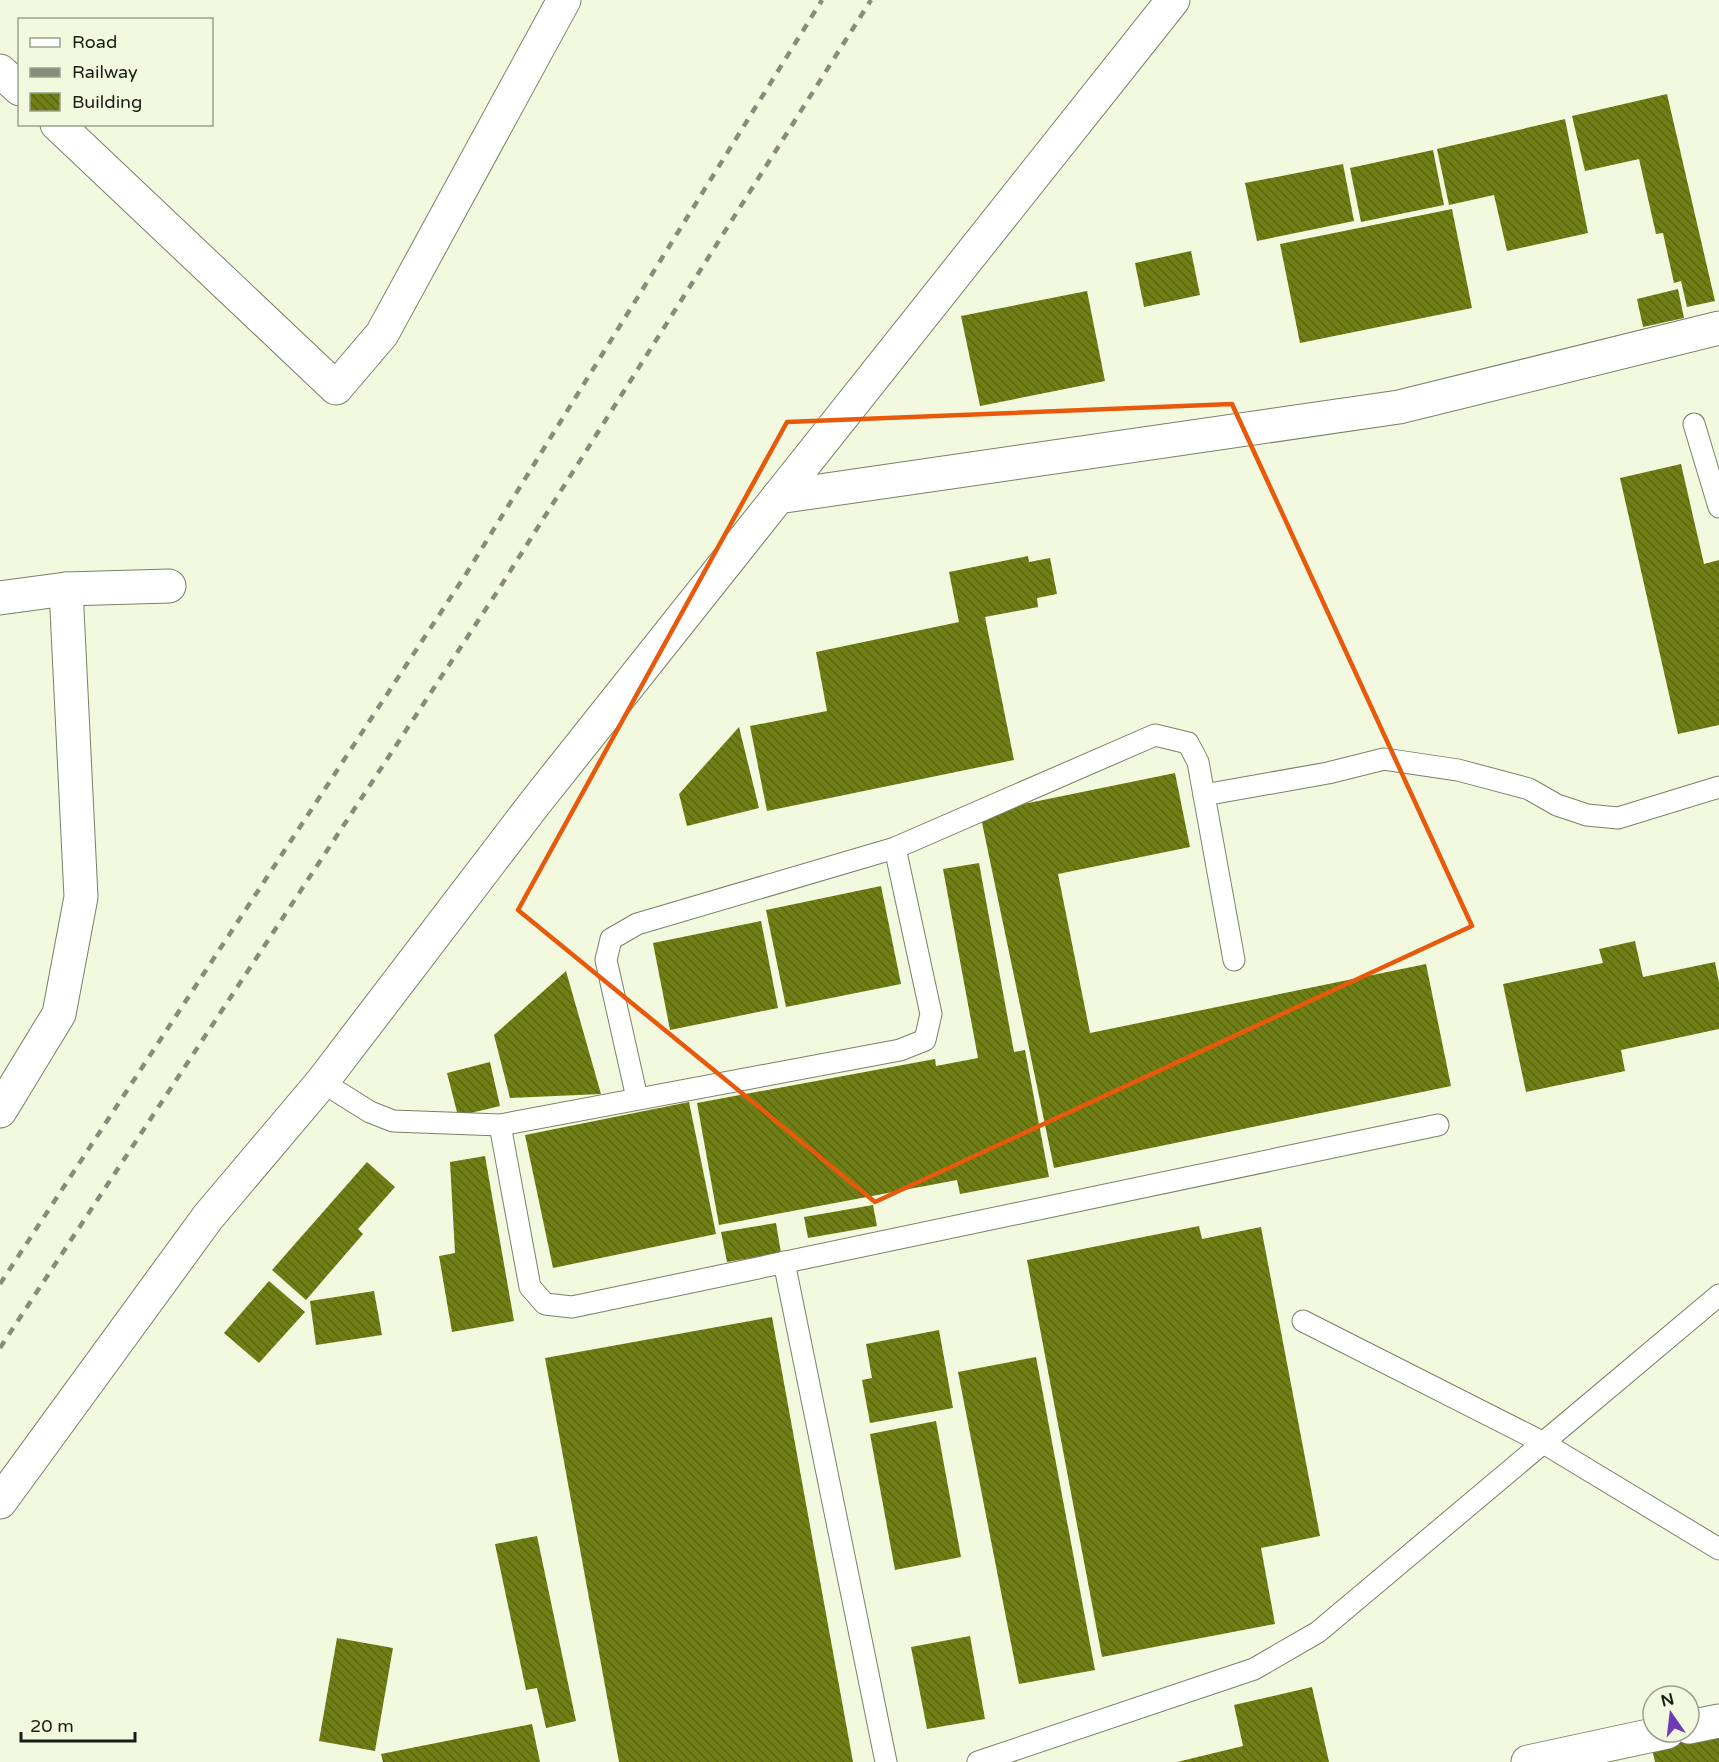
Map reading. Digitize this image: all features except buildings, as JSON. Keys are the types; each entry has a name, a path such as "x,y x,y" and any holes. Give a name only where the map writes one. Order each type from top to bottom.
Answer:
{"street":[{"path":"59,126 336,388 382,334 564,0"},
{"path":"0,1502 208,1217 322,1082 535,803 1173,0"},
{"path":"0,71 18,87"},
{"path":"778,497 1399,407 1719,328"},
{"path":"0,598 66,589 169,586"},
{"path":"0,1111 59,1014 81,897 66,589"},
{"path":"1701,1725 1719,1721"},
{"path":"1528,1762 1641,1738"}],"lane":[{"path":"1694,424 1719,507"},
{"path":"638,1098 606,960 611,939 637,924 895,848 1155,735 1188,743 1198,762 1233,960"},
{"path":"1204,795 1328,773 1384,759 1458,770 1529,789 1557,805 1587,815 1618,818 1719,787"},
{"path":"322,1082 370,1112 393,1121 500,1125 900,1050 925,1040 931,1014 895,848"},
{"path":"500,1125 530,1287 545,1304 572,1307 1438,1125"},
{"path":"784,1262 886,1762"},
{"path":"978,1762 1254,1669 1318,1632 1719,1295"},
{"path":"1303,1321 1542,1442 1719,1549"}],"highlighted area":[{"path":"1232,404 1472,926 875,1202 518,910 787,422"}],"railway":[{"path":"0,1284 466,574 822,0"},
{"path":"0,1348 497,592 871,0"}]}
